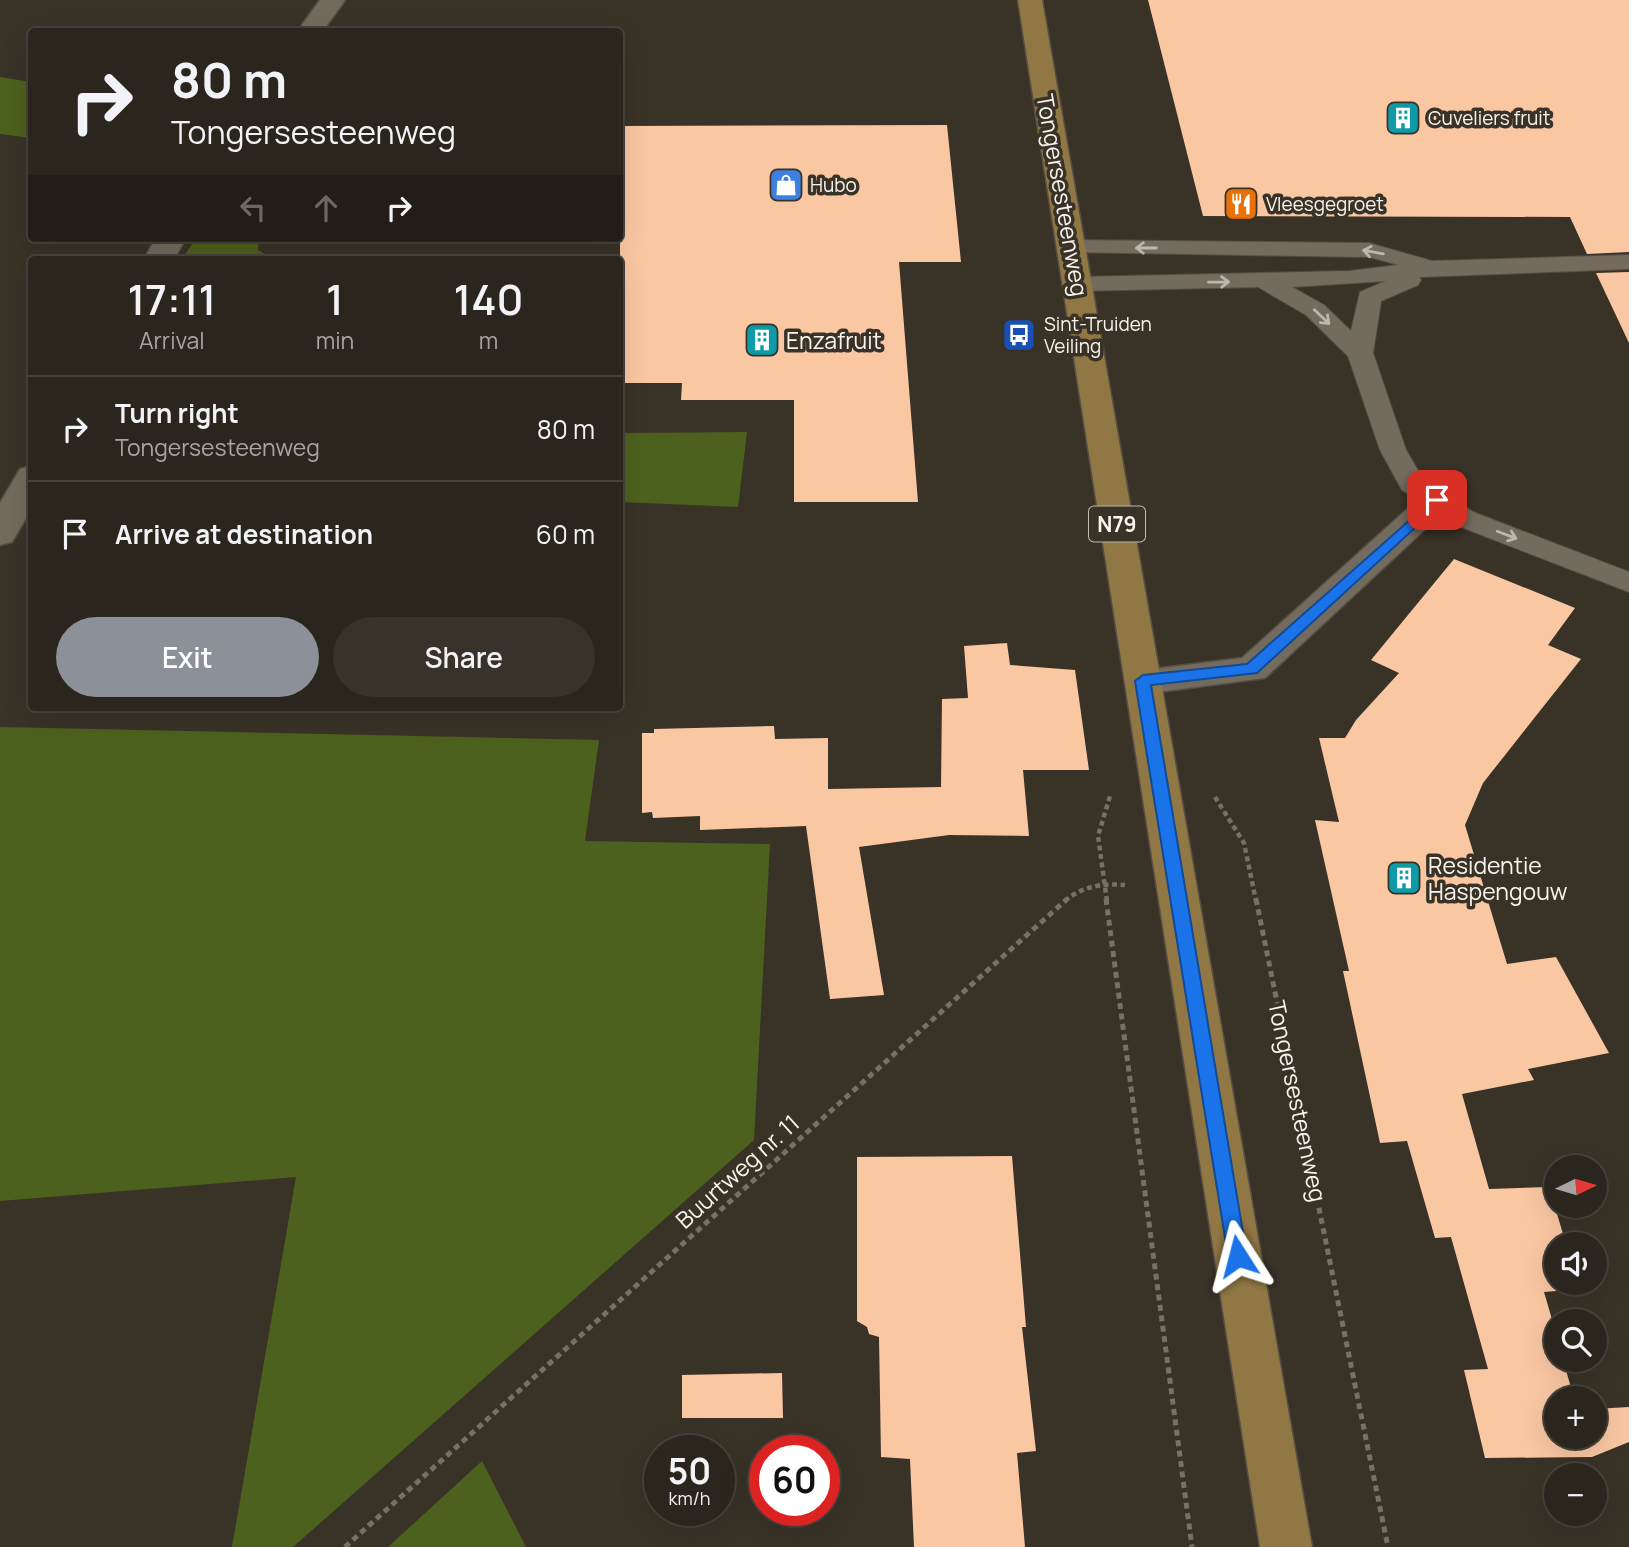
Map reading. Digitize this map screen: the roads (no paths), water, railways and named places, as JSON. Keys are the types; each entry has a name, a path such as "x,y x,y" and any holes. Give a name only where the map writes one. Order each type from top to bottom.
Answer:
{"main road":[{"name":"Tongersesteenweg","path":"1030,0 1286,1547"}],"street":[{"path":"312,28 332,0"},
{"path":"0,534 28,483"},
{"path":"1143,681 1252,669 1437,500"}],"lane":[{"path":"1072,247 1369,250 1440,267"},
{"path":"1077,284 1264,282 1349,278 1440,267 1573,266 1629,262"},
{"path":"1360,353 1370,297 1440,267"},
{"path":"1264,282 1315,310 1360,353 1394,450 1412,484 1463,518 1629,583"}],"place":[{"name":"Cuveliers fruit","path":"1403,118"},
{"name":"Hubo","path":"786,185"},
{"name":"Vleesgegroet","path":"1241,204"},
{"name":"Sint-Truiden Veiling","path":"1019,335"},
{"name":"Enzafruit","path":"762,340"},
{"name":"Residentie Haspengouw","path":"1404,878"}]}
